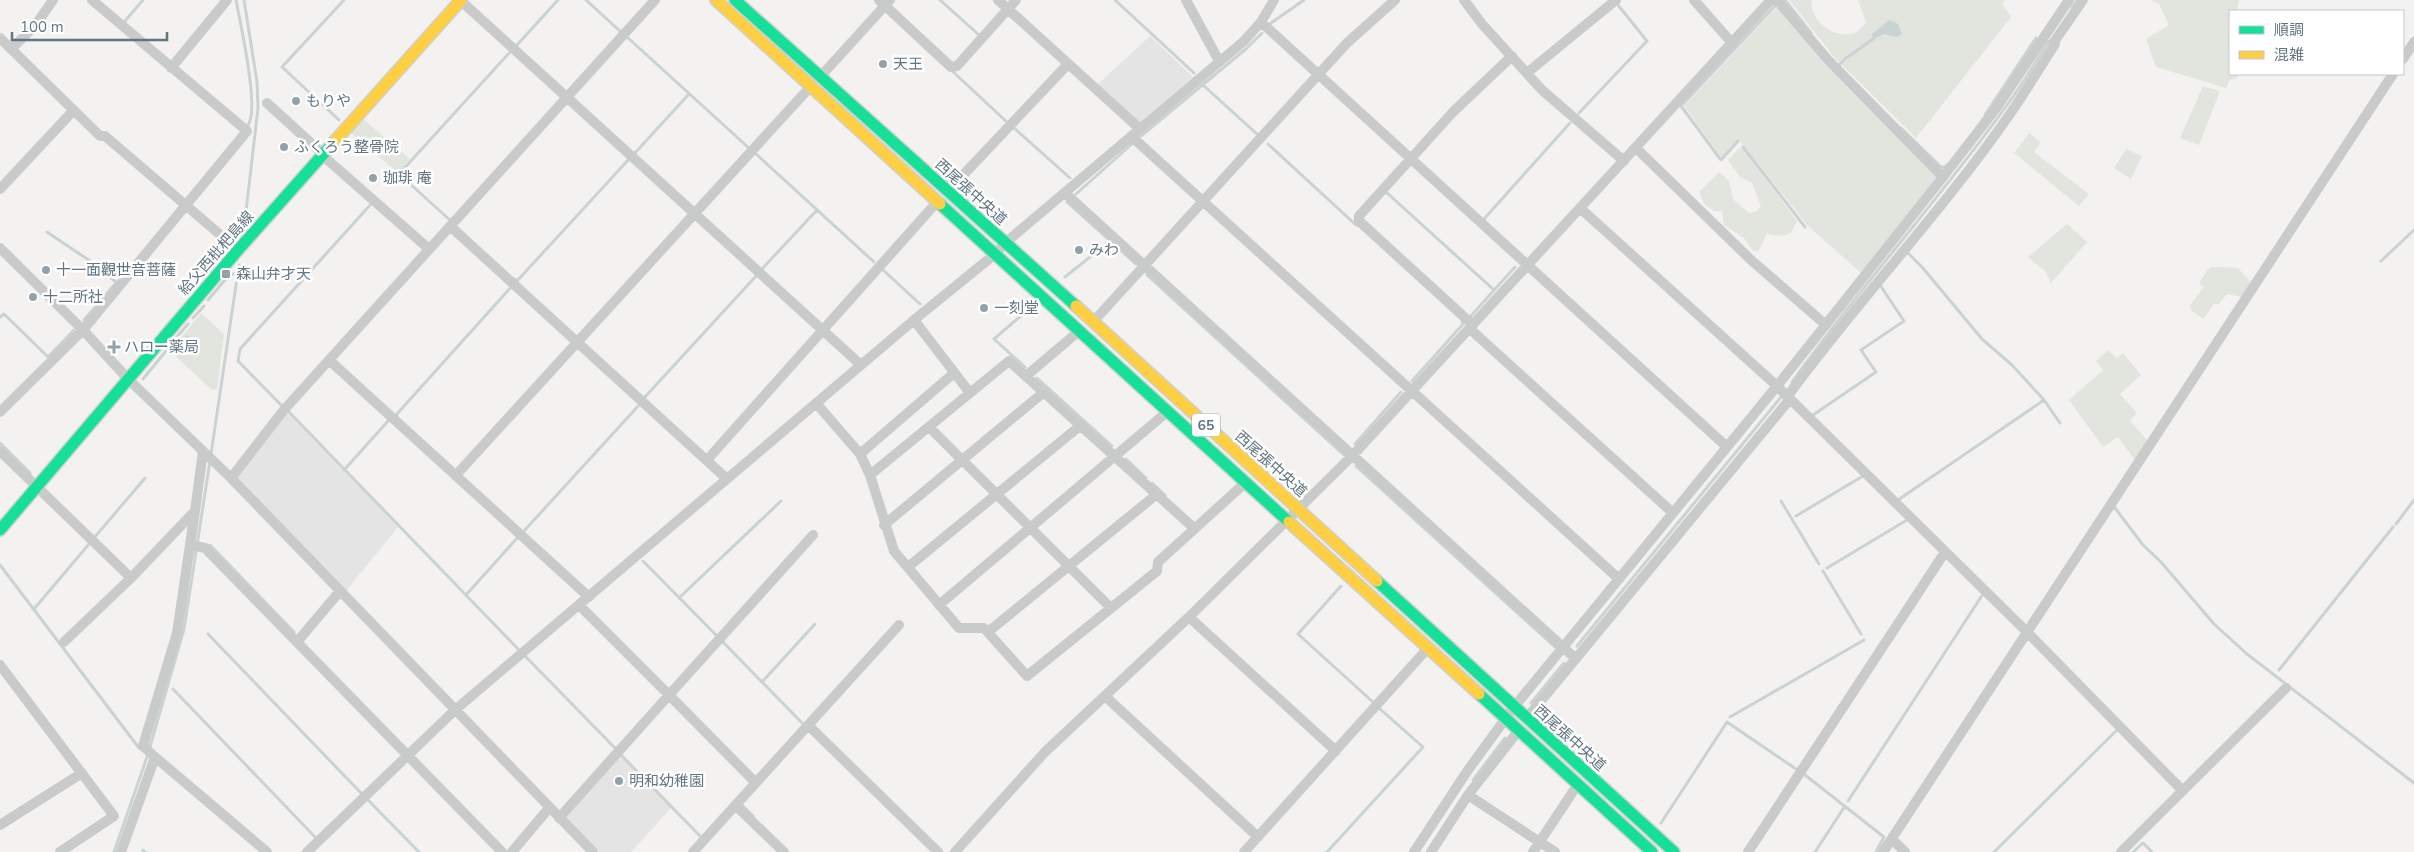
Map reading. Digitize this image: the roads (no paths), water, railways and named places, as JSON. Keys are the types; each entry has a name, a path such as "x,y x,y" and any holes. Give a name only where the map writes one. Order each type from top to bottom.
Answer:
{"main road":[{"name":"給父西枇杷島線","path":"0,530 238,250 460,0"},
{"name":"西尾張中央道","path":"716,0 1652,852"},
{"name":"西尾張中央道","path":"735,0 1005,242 1674,852"}],"street":[{"path":"11,49 34,26 53,0"},
{"path":"0,412 84,330 247,131 92,0"},
{"path":"171,68 228,0"},
{"path":"460,0 861,365"},
{"path":"231,478 283,411 655,0"},
{"path":"998,0 1068,64 1203,201 1619,579"},
{"path":"821,76 885,2 951,67 957,66 1016,0"},
{"path":"1186,0 1219,61"},
{"path":"307,852 455,710 1244,41 1261,22 1274,0"},
{"path":"1093,322 1347,43 1395,0"},
{"path":"1464,0 1482,24 1542,90 1624,161"},
{"path":"1527,73 1616,0"},
{"path":"1694,0 1732,43"},
{"path":"955,852 1046,752 1189,617 1353,455 1771,0"},
{"path":"1777,0 1828,60 1943,177"},
{"path":"1414,852 1468,770 1514,707 1777,386 1997,107 2053,42 2069,0"},
{"path":"1526,719 1789,398 1829,339 1949,194 2010,114 2053,42 2083,0"},
{"path":"1261,22 1727,447"},
{"path":"0,38 100,136 105,136 238,250"},
{"path":"2404,57 2414,42"},
{"path":"1512,56 1453,112 1410,158 1359,216 1359,221 1673,513"},
{"path":"948,191 1068,64"},
{"path":"1883,852 2392,75"},
{"path":"457,474 811,86"},
{"path":"267,103 322,155 429,250"},
{"path":"0,189 73,111"},
{"path":"1636,148 1751,260 1826,325"},
{"path":"1064,193 1576,659"},
{"path":"707,460 937,202"},
{"path":"1580,208 1777,386 2027,632 2183,790"},
{"path":"450,226 727,479"},
{"path":"0,248 84,330 128,379 231,478 593,852"},
{"path":"914,320 970,393"},
{"path":"1026,376 1079,331"},
{"path":"329,360 457,474 589,596"},
{"path":"870,475 1008,361 1195,529"},
{"path":"860,454 954,373"},
{"path":"884,525 1044,392"},
{"path":"816,403 860,454 870,475 884,525 894,551 958,628 984,628 1027,676 1157,570 1158,562 1245,483"},
{"path":"939,605 1167,412"},
{"path":"908,567 1081,425"},
{"path":"928,427 1111,608"},
{"path":"0,451 36,488 131,578"},
{"path":"204,453 195,511 196,546 177,633 144,747 266,852"},
{"path":"988,632 1156,494"},
{"path":"64,642 131,578 195,511"},
{"path":"559,818 813,535"},
{"path":"196,546 297,642 502,852"},
{"path":"1748,852 1945,552"},
{"path":"297,642 340,591"},
{"path":"579,605 756,784"},
{"path":"1189,617 1336,750"},
{"path":"693,852 899,625"},
{"path":"1244,852 1428,648"},
{"path":"0,665 82,773 122,821"},
{"path":"2121,852 2286,688"},
{"path":"1106,697 1258,837"},
{"path":"808,725 938,852"},
{"path":"1432,852 1468,795 1519,730"},
{"path":"121,852 122,821 154,756"},
{"path":"0,826 82,773"},
{"path":"1533,852 1578,784"},
{"path":"1468,795 1555,852"},
{"path":"736,806 784,852"},
{"path":"512,852 550,808"},
{"path":"60,852 122,821"},
{"path":"1892,839 1905,852"}],"waterway":[{"path":"125,21 143,0"},
{"path":"236,0 251,85 251,116 248,125"},
{"path":"244,0 257,82 258,108 245,220"},
{"path":"339,120 282,67 344,0"},
{"path":"517,45 558,0"},
{"path":"586,0 622,33"},
{"path":"940,0 979,35"},
{"path":"1115,0 1194,73"},
{"path":"1271,23 1304,0"},
{"path":"1785,0 1811,33"},
{"path":"2072,8 2077,0"},
{"path":"1579,113 1647,41 1618,5"},
{"path":"1738,141 1721,160 1681,106 1775,6"},
{"path":"1141,136 1247,48 1262,33"},
{"path":"627,37 750,149"},
{"path":"1985,115 2036,38"},
{"path":"1845,59 1873,39"},
{"path":"1792,382 1981,140 2018,90 2049,41"},
{"path":"451,221 399,174 511,51"},
{"path":"1839,65 1843,61"},
{"path":"950,69 1008,123"},
{"path":"1203,85 1258,135"},
{"path":"634,154 689,94"},
{"path":"1484,219 1570,123"},
{"path":"1014,128 1070,178"},
{"path":"1901,128 1941,167 1945,167 1948,164"},
{"path":"1076,194 1133,143"},
{"path":"1268,144 1356,225"},
{"path":"1743,147 1805,227"},
{"path":"756,154 874,262"},
{"path":"515,279 517,281 630,158"},
{"path":"1386,192 1494,290"},
{"path":"1067,202 1136,264"},
{"path":"238,361 240,349 372,203"},
{"path":"761,270 817,210"},
{"path":"2381,261 2414,230"},
{"path":"47,232 90,261 116,282"},
{"path":"1065,277 1110,241"},
{"path":"1907,252 1922,267 1982,339 2012,365 2044,400 2060,423"},
{"path":"211,454 239,265"},
{"path":"1470,317 1515,267"},
{"path":"882,269 920,304"},
{"path":"208,300 230,274 237,274"},
{"path":"644,398 757,275"},
{"path":"1147,275 1344,455"},
{"path":"84,320 115,284"},
{"path":"1813,415 1876,372 1861,350 1904,321 1880,285"},
{"path":"397,416 512,286"},
{"path":"193,318 204,306"},
{"path":"1025,367 994,339 1030,308"},
{"path":"0,317 4,314 48,357 74,330"},
{"path":"1412,381 1464,323 1462,322"},
{"path":"170,345 188,324"},
{"path":"143,379 166,351"},
{"path":"238,361 281,405"},
{"path":"1037,378 1112,446"},
{"path":"1355,444 1401,392"},
{"path":"1577,646 1782,396"},
{"path":"1898,500 2044,400"},
{"path":"524,531 640,404"},
{"path":"289,412 519,650"},
{"path":"344,470 389,420"},
{"path":"0,443 30,473"},
{"path":"1126,459 1146,478"},
{"path":"114,852 147,757 184,629 210,461"},
{"path":"1356,466 1555,647"},
{"path":"1796,516 1863,476"},
{"path":"94,538 145,478"},
{"path":"1152,483 1165,495"},
{"path":"2396,524 2414,500"},
{"path":"679,598 781,501"},
{"path":"1781,501 1819,564"},
{"path":"2115,508 2143,545 2161,562 2214,624 2247,654 2414,783"},
{"path":"1827,568 1907,520"},
{"path":"2279,670 2393,527"},
{"path":"466,595 519,536"},
{"path":"34,609 89,544"},
{"path":"210,545 294,632"},
{"path":"643,561 716,635"},
{"path":"0,565 139,748"},
{"path":"1823,571 1861,634"},
{"path":"1341,586 1298,634 1373,702"},
{"path":"1848,801 1983,594"},
{"path":"762,682 815,624"},
{"path":"208,634 361,793"},
{"path":"1730,717 1864,640"},
{"path":"723,642 803,724"},
{"path":"526,657 615,748"},
{"path":"1531,703 1564,663"},
{"path":"173,689 315,837"},
{"path":"1327,852 1423,747 1380,709"},
{"path":"1661,823 1727,722 1796,769"},
{"path":"1994,852 2118,729"},
{"path":"1473,780 1505,738"},
{"path":"621,755 702,838"},
{"path":"1805,775 1884,837 1876,852"},
{"path":"368,800 419,852"},
{"path":"741,804 753,816"},
{"path":"1815,852 1845,806"},
{"path":"2133,852 2143,843 2152,852"}],"place":[{"name":"天王","path":"883,64"},
{"name":"もりや","path":"296,101"},
{"name":"ふくろう整骨院","path":"284,147"},
{"name":"珈琲 庵","path":"373,178"},
{"name":"みわ","path":"1079,250"},
{"name":"十一面觀世音菩薩","path":"46,270"},
{"name":"森山弁才天","path":"226,274"},
{"name":"十二所社","path":"33,297"},
{"name":"一刻堂","path":"984,308"},
{"name":"ハロー薬局","path":"114,347"},
{"name":"明和幼稚園","path":"619,781"}]}
